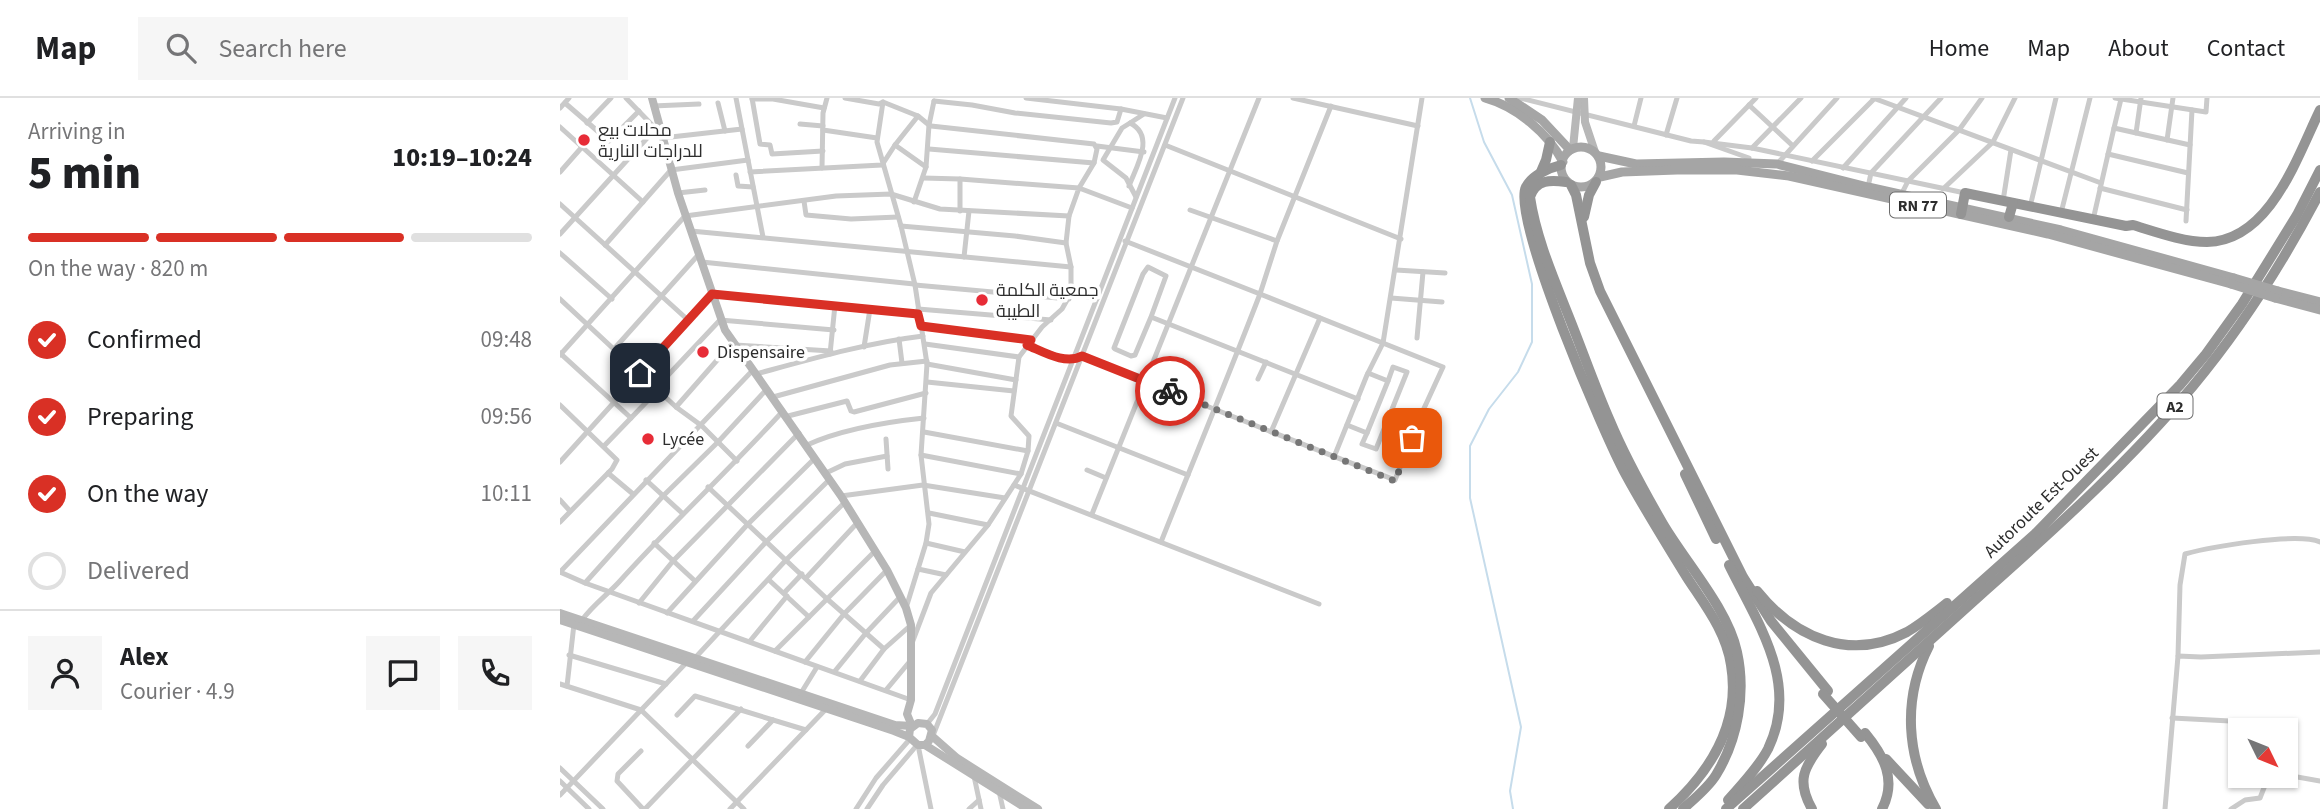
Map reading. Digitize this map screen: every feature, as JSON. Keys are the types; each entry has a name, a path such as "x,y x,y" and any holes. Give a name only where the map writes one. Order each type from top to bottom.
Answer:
{"highway":[{"path":"2126,226 2133,225 2205,242 2231,237 2248,229 2267,211 2320,110"},
{"path":"1962,210 1965,193 2126,226 2139,232 2204,247 2215,247 2242,239 2268,220 2320,122"},
{"path":"1540,174 1550,142"},
{"path":"1562,164 1540,174 1525,187 1524,207 1533,243 1572,351 1624,472 1721,631 1731,667 1733,685 1724,735 1713,761 1701,779 1669,809"},
{"name":"Autoroute Est-Ouest","path":"1726,809 2035,534 2154,413 2206,354 2256,282 2297,215 2320,170"},
{"path":"1583,224 1589,195 1598,179"},
{"path":"1683,809 1715,776 1728,750 1739,716 1737,651 1725,620 1666,529 1610,422 1541,241 1530,197 1534,188 1541,183 1553,180 1569,183 1576,195 1590,263 1600,291 1659,413 1756,600 1826,693"},
{"name":"Autoroute Est-Ouest","path":"1743,809 2045,537 2143,441 2192,387 2259,298 2320,192"},
{"path":"2008,202 2009,217"},
{"path":"1659,413 1668,439 1775,659 1779,678 1779,712 1776,730 1767,750 1752,773 1720,809"},
{"path":"1720,532 1758,592 1776,614 1803,632 1838,643 1873,643 1905,633 1974,587"},
{"path":"1733,573 1774,635 1863,735 1935,809"},
{"path":"1932,640 1916,679 1910,722 1917,766 1935,809"},
{"path":"1812,809 1804,789 1806,765 1841,720"},
{"path":"1863,735 1878,761 1885,785 1875,809"},
{"path":"1881,754 1889,779 1888,797 1882,809"}],"main road":[{"path":"1485,98 1518,113 1550,142 1562,164"},
{"path":"1510,98 1542,120 1572,149"},
{"path":"1578,98 1581,114 1597,154 1602,166 1598,179 1584,188 1569,183 1562,174 1562,164 1564,156 1572,149 1585,147 1597,154 1636,164 1777,164 1854,187 1868,187 1899,198"},
{"path":"1572,149 1584,98"},
{"path":"653,102 657,126 720,320 858,522 906,608 911,625 909,704 918,725 916,742"},
{"name":"RN 77","path":"1598,179 1635,171 1749,164 1789,176 1962,210 2233,281"},
{"path":"1962,210 2009,217 2233,281 2320,310"},
{"path":"2276,294 2320,302"},
{"path":"560,613 686,663 895,725 918,725 932,730 932,736 957,758 1038,809"},
{"path":"560,620 578,622 695,657 801,693 916,742 1027,809"},
{"path":"895,725 909,704"},
{"path":"916,742 932,736"}],"street":[{"path":"587,123 611,98"},
{"path":"560,234 657,126 626,98"},
{"path":"736,98 763,237"},
{"path":"822,151 774,155 770,145 761,146 752,98 802,101 824,108"},
{"path":"822,168 824,108 827,98"},
{"path":"845,98 865,99 879,104 883,102 918,116 930,126 1154,153"},
{"path":"896,107 898,98"},
{"path":"1026,98 1167,118"},
{"path":"918,725 936,711 1175,98"},
{"path":"932,736 1183,98"},
{"path":"1092,514 1259,98"},
{"path":"1293,98 1418,127"},
{"path":"1334,457 1383,343 1422,98"},
{"path":"1520,98 1691,141 1714,141 1752,148 1965,193"},
{"path":"1634,126 1641,98"},
{"path":"1666,135 1677,98"},
{"path":"1714,141 1756,98"},
{"path":"1704,142 1749,164 1752,148 1801,98"},
{"path":"1777,164 1837,98"},
{"path":"1812,161 1874,98 2071,172 2101,186 2187,210"},
{"path":"1843,167 1906,98"},
{"path":"1868,187 1871,173 1941,98"},
{"path":"1899,198 1908,181 1959,130 1982,98"},
{"path":"1943,188 1993,142 2015,98"},
{"path":"2030,207 2056,98"},
{"path":"2061,213 2090,98"},
{"path":"2115,98 2206,112 2207,98"},
{"path":"2167,140 2173,98"},
{"path":"2093,220 2121,99"},
{"path":"914,202 926,167 934,100 1015,113 1111,123 1117,122 1121,110"},
{"path":"2136,133 2140,100"},
{"path":"653,102 699,104"},
{"path":"883,102 877,138 907,252 927,363 921,455 923,485 929,513 926,544 906,608"},
{"path":"565,103 609,141 639,111"},
{"path":"718,103 725,131"},
{"path":"1749,105 1793,146"},
{"path":"1161,542 1238,351 1331,106"},
{"path":"2186,221 2193,110"},
{"path":"1136,197 1119,171 1103,160 1122,128 1144,114"},
{"path":"882,165 918,116"},
{"path":"1129,186 1143,152 1142,135 1136,126 1130,123"},
{"path":"800,124 877,138"},
{"path":"560,127 643,202"},
{"path":"2114,128 2190,145"},
{"path":"662,138 742,129"},
{"path":"895,145 926,167"},
{"path":"1165,145 1401,239"},
{"path":"910,649 932,593 988,525 1020,474 1028,451 1028,436 1011,416 1019,356 1070,296 1071,267 1066,243 1069,216 1079,188 1094,163 1097,146"},
{"path":"560,172 582,147"},
{"path":"929,149 1094,163"},
{"path":"2008,202 2011,150"},
{"path":"799,153 801,169"},
{"path":"2108,154 2188,173"},
{"path":"605,245 671,170 748,160"},
{"path":"750,172 882,165"},
{"path":"736,175 739,187 753,187"},
{"path":"923,178 960,178 1079,188 1132,208"},
{"path":"960,178 960,211"},
{"path":"678,193 705,190"},
{"path":"631,418 560,354 685,216 848,195 891,194 914,202 960,211 1069,216"},
{"path":"804,201 806,215 851,219 898,218"},
{"path":"560,204 688,320"},
{"path":"1190,210 1278,241"},
{"path":"964,257 969,211"},
{"path":"901,226 1066,243"},
{"path":"690,231 1071,267"},
{"path":"921,326 1029,342 1072,360 1082,356 1395,481 1443,367 1120,239"},
{"path":"560,253 612,299"},
{"path":"614,349 701,258 914,284 1097,299"},
{"path":"1148,267 1166,276 1151,317 1135,355 1130,356 1115,349 1148,267"},
{"path":"1396,270 1445,273"},
{"path":"1417,338 1423,272"},
{"path":"560,462 712,294 870,309 1051,320"},
{"path":"1391,298 1442,302"},
{"path":"560,299 676,407 702,426 737,461"},
{"path":"830,353 835,305"},
{"path":"864,347 870,309"},
{"path":"1151,317 1358,399"},
{"path":"1271,432 1321,318"},
{"path":"604,446 720,320 834,330"},
{"path":"909,704 886,690 639,603 560,572 646,480 755,372 830,353 923,336"},
{"path":"899,339 902,363"},
{"path":"676,407 734,344 830,353"},
{"path":"925,344 1019,356"},
{"path":"1258,379 1266,362"},
{"path":"585,583 663,496 770,393 902,363 927,363 1016,380"},
{"path":"1393,367 1407,372 1376,449 1362,444 1367,433 1393,367"},
{"path":"1176,394 1184,373"},
{"path":"1368,373 1388,381"},
{"path":"927,382 1014,391"},
{"path":"744,809 642,710 563,685 578,622 595,603 610,592 682,513 785,414 847,401 850,411 854,412 926,393"},
{"path":"1139,397 1189,416"},
{"path":"560,405 617,460 608,473 560,522"},
{"path":"807,445 875,426 924,418"},
{"path":"1056,423 1188,475"},
{"path":"1347,425 1367,433"},
{"path":"924,432 1028,451"},
{"path":"639,603 673,561 799,433"},
{"path":"886,439 888,469"},
{"path":"921,455 1020,474"},
{"path":"693,621 828,476 845,464 887,456"},
{"path":"667,613 747,526 816,457"},
{"path":"1087,470 1106,478"},
{"path":"608,473 633,494"},
{"path":"646,480 682,513"},
{"path":"695,657 843,499 923,485 1005,498"},
{"path":"1014,485 1319,604"},
{"path":"708,487 747,526 884,649"},
{"path":"560,500 570,511"},
{"path":"929,513 988,525"},
{"path":"750,641 786,595 858,522"},
{"path":"2165,809 2178,656 2182,559 2185,555 2263,541 2320,542"},
{"path":"654,543 695,581"},
{"path":"926,544 965,552"},
{"path":"775,651 875,551"},
{"path":"919,569 946,575"},
{"path":"806,662 844,614 887,570"},
{"path":"769,580 809,617"},
{"path":"835,671 901,596"},
{"path":"860,681 884,649 911,625"},
{"path":"2178,656 2320,652"},
{"path":"569,655 666,684"},
{"path":"886,690 911,660"},
{"path":"560,795 686,663"},
{"path":"801,693 817,667"},
{"path":"677,715 695,696 806,730"},
{"path":"730,809 829,706"},
{"path":"641,751 618,774 617,781 644,809 741,709"},
{"path":"2172,718 2228,721"},
{"path":"748,746 773,720"},
{"path":"856,809 876,778 916,742"},
{"path":"867,809 916,742"},
{"path":"916,742 930,809"},
{"path":"560,768 603,809"},
{"path":"974,776 981,809"},
{"path":"2298,777 2320,781"},
{"path":"560,781 589,809"},
{"path":"2231,809 2245,800 2260,798 2264,788"},
{"path":"999,791 1003,809"},
{"path":"969,809 979,800"}],"waterway":[{"path":"1470,98 1484,142 1512,195 1532,284 1532,342 1518,372 1489,409 1470,446 1470,498 1521,727 1510,791 1513,809"}],"way so far":[{"path":"1170,391 1395,481 1412,438"}],"place":[{"name":"محلات بيع للدراجات النارية","path":"584,140"},
{"name":"جمعية الكلمة الطيبة","path":"982,300"},
{"name":"Dispensaire","path":"703,352"},
{"name":"Lycée","path":"648,439"}],"route":[{"path":"640,373 712,294 918,314 921,326 1031,340 1027,345 1072,360 1082,356 1170,391"}]}
